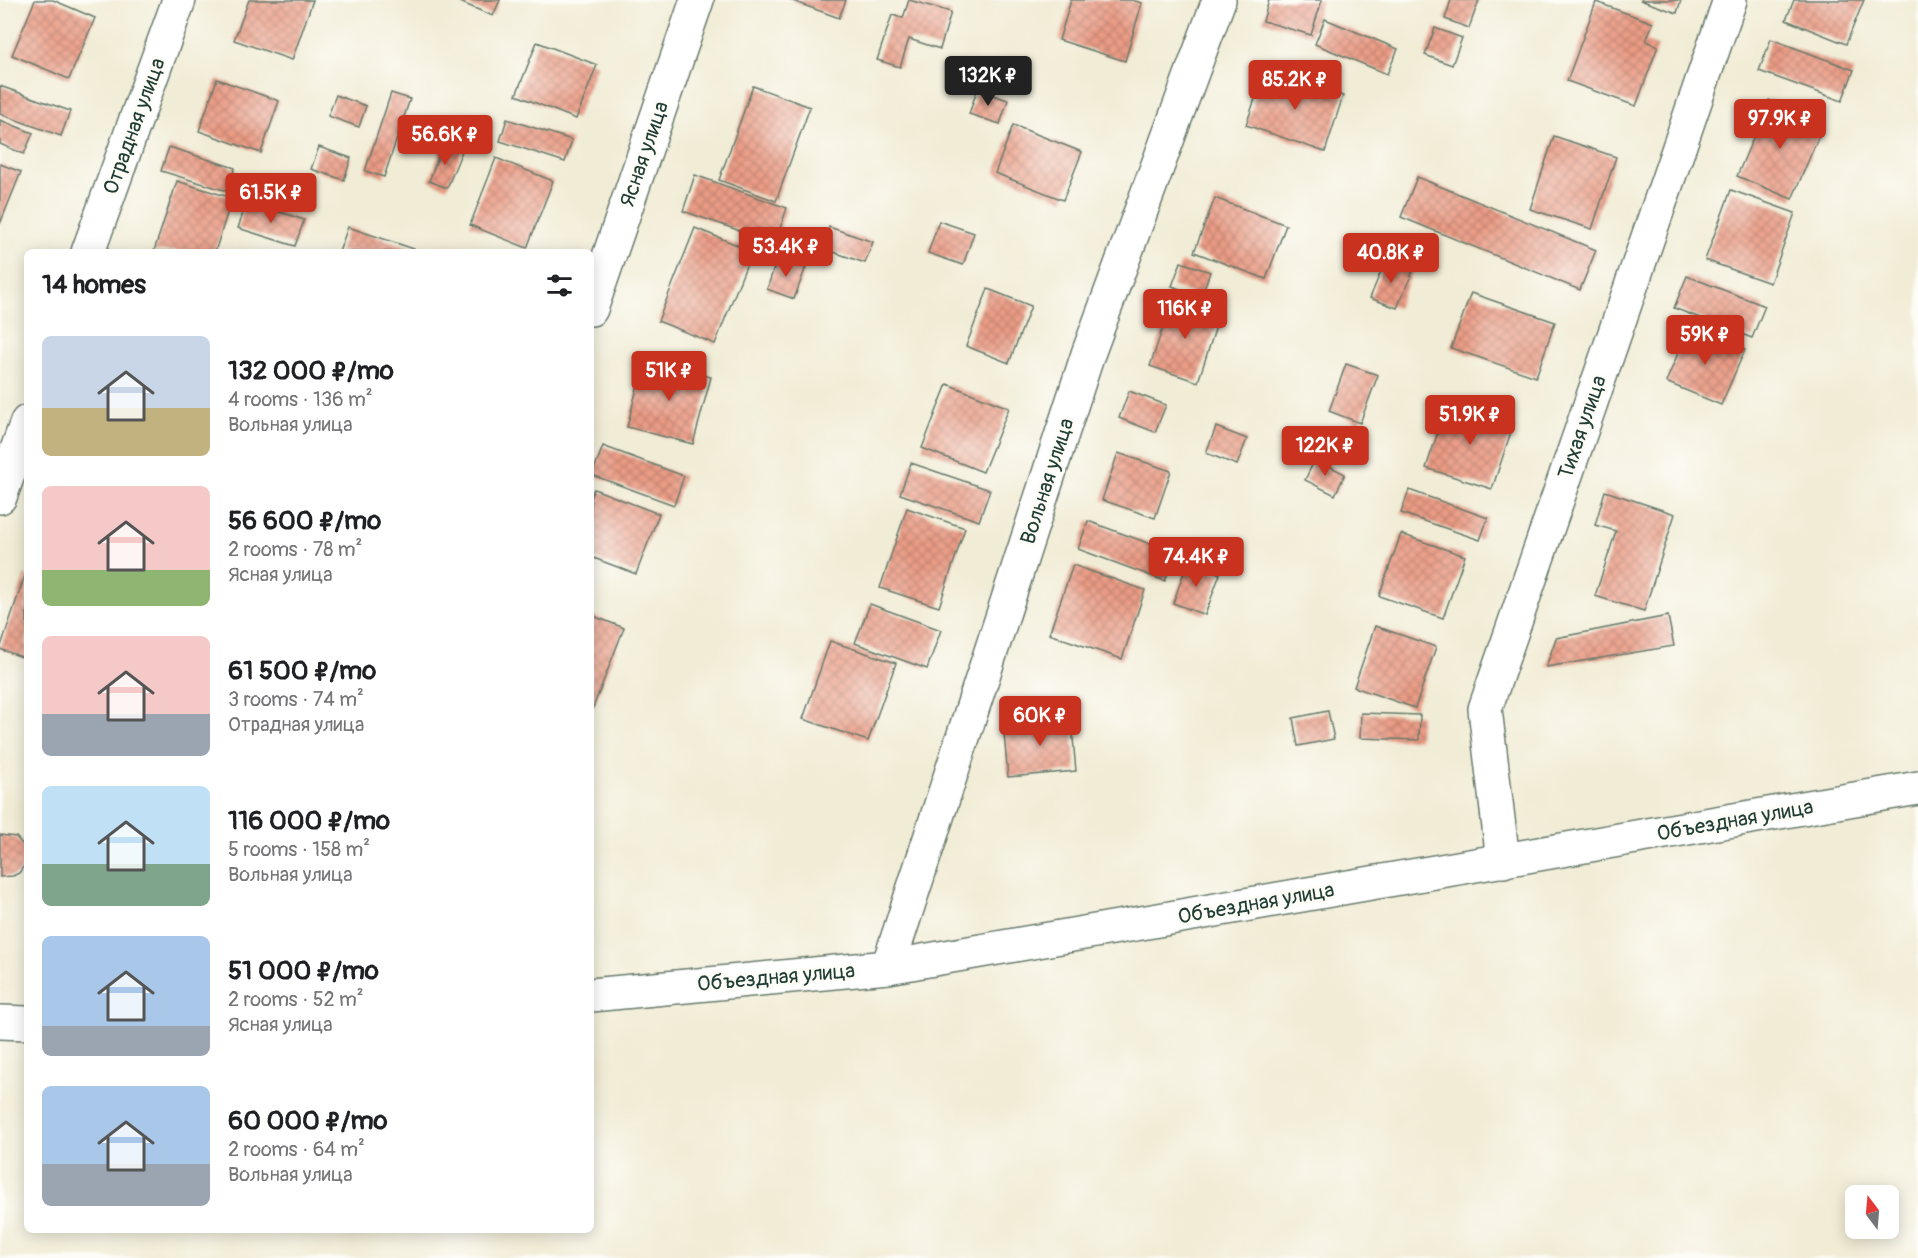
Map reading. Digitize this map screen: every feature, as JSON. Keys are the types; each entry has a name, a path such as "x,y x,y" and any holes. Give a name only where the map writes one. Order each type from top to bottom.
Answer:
{"street":[{"name":"Отрадная улица","path":"89,249 179,0"},
{"name":"Ясная улица","path":"594,300 697,0"},
{"name":"Вольная улица","path":"888,967 1088,354 1219,0"},
{"name":"Тихая улица","path":"1503,861 1485,709 1730,0"},
{"path":"0,497 24,430"},
{"name":"Объездная улица","path":"594,995 888,967 1918,788"},
{"path":"0,1022 24,1023"}],"building":[{"path":"35,0 53,0 95,18 69,79 12,55"},
{"path":"249,0 313,0 292,60 234,40"},
{"path":"455,0 500,0 493,16"},
{"path":"790,0 846,0 839,18"},
{"path":"909,0 951,12 940,49 909,39 900,67 877,60 892,15 903,18"},
{"path":"1071,0 1132,0 1142,3 1125,61 1059,40"},
{"path":"1269,0 1322,0 1311,35 1263,21"},
{"path":"1451,0 1479,0 1469,28 1445,19"},
{"path":"1640,0 1681,0 1677,13"},
{"path":"1794,0 1864,0 1846,44 1786,20"},
{"path":"1596,2 1653,23 1646,41 1658,46 1636,106 1567,81"},
{"path":"1325,19 1398,49 1387,74 1315,44"},
{"path":"1435,28 1462,38 1452,65 1425,55"},
{"path":"1771,39 1854,70 1842,101 1759,71"},
{"path":"537,42 597,65 576,119 516,95"},
{"path":"1265,70 1343,96 1325,152 1246,125"},
{"path":"217,79 279,101 261,153 199,131"},
{"path":"0,86 70,111 61,136 0,114"},
{"path":"753,86 810,107 776,201 719,180"},
{"path":"977,90 1008,100 1000,124 969,114"},
{"path":"391,93 410,99 384,177 365,171"},
{"path":"336,95 366,106 359,127 328,116"},
{"path":"1769,100 1824,124 1792,199 1737,176"},
{"path":"507,119 572,140 565,162 500,141"},
{"path":"0,120 33,133 24,154 0,144"},
{"path":"1013,125 1082,152 1063,200 995,173"},
{"path":"1554,136 1616,157 1592,229 1530,209"},
{"path":"443,144 462,151 447,188 429,181"},
{"path":"169,147 235,168 227,191 161,171"},
{"path":"319,147 351,158 344,180 311,169"},
{"path":"496,158 553,181 527,248 470,225"},
{"path":"0,164 21,172 0,224"},
{"path":"695,175 787,208 775,243 683,211"},
{"path":"1417,177 1596,250 1580,290 1401,217"},
{"path":"177,181 232,198 216,249 155,249"},
{"path":"1731,190 1795,213 1770,283 1705,260"},
{"path":"1215,198 1286,225 1266,279 1194,252"},
{"path":"247,201 304,220 295,246 238,228"},
{"path":"939,221 974,233 963,265 928,253"},
{"path":"348,227 414,249 340,249"},
{"path":"829,227 873,242 865,263 822,248"},
{"path":"695,228 752,251 715,344 658,321"},
{"path":"778,256 806,267 794,299 767,289"},
{"path":"1386,259 1413,271 1397,308 1370,298"},
{"path":"1181,262 1210,272 1201,297 1172,286"},
{"path":"1687,276 1765,306 1752,338 1674,308"},
{"path":"988,289 1031,306 1009,363 966,346"},
{"path":"1471,293 1555,322 1536,377 1451,348"},
{"path":"1173,298 1220,314 1198,382 1150,366"},
{"path":"1689,327 1745,350 1721,405 1666,382"},
{"path":"644,361 711,377 693,444 627,427"},
{"path":"1346,364 1378,375 1360,423 1329,411"},
{"path":"947,384 1009,408 983,472 922,448"},
{"path":"1129,391 1166,405 1155,432 1119,418"},
{"path":"1448,402 1514,423 1492,489 1426,468"},
{"path":"1216,427 1247,439 1237,465 1206,453"},
{"path":"603,446 684,476 674,505 594,476"},
{"path":"1118,453 1171,471 1155,518 1102,500"},
{"path":"1315,459 1345,474 1335,495 1305,480"},
{"path":"911,463 990,490 979,521 900,494"},
{"path":"594,489 659,514 636,574 594,558"},
{"path":"1409,490 1488,518 1480,540 1401,513"},
{"path":"1605,491 1675,514 1644,611 1595,596 1616,531 1595,525"},
{"path":"907,508 965,528 939,607 880,588"},
{"path":"1088,521 1175,553 1165,581 1078,549"},
{"path":"1401,534 1465,556 1443,618 1379,596"},
{"path":"1188,561 1220,574 1205,615 1173,603"},
{"path":"1073,565 1145,590 1122,659 1049,634"},
{"path":"24,578 24,658 0,649"},
{"path":"870,604 941,630 927,669 855,643"},
{"path":"594,616 624,628 594,705"},
{"path":"1668,616 1674,646 1546,667 1556,638"},
{"path":"1375,626 1436,647 1415,708 1354,687"},
{"path":"830,641 896,663 868,741 803,719"},
{"path":"1328,711 1334,739 1298,746 1293,718"},
{"path":"1361,713 1420,715 1419,740 1360,738"},
{"path":"1071,716 1076,771 1008,777 1003,723"},
{"path":"0,835 16,837 24,846 24,866 13,876 0,877"}]}
